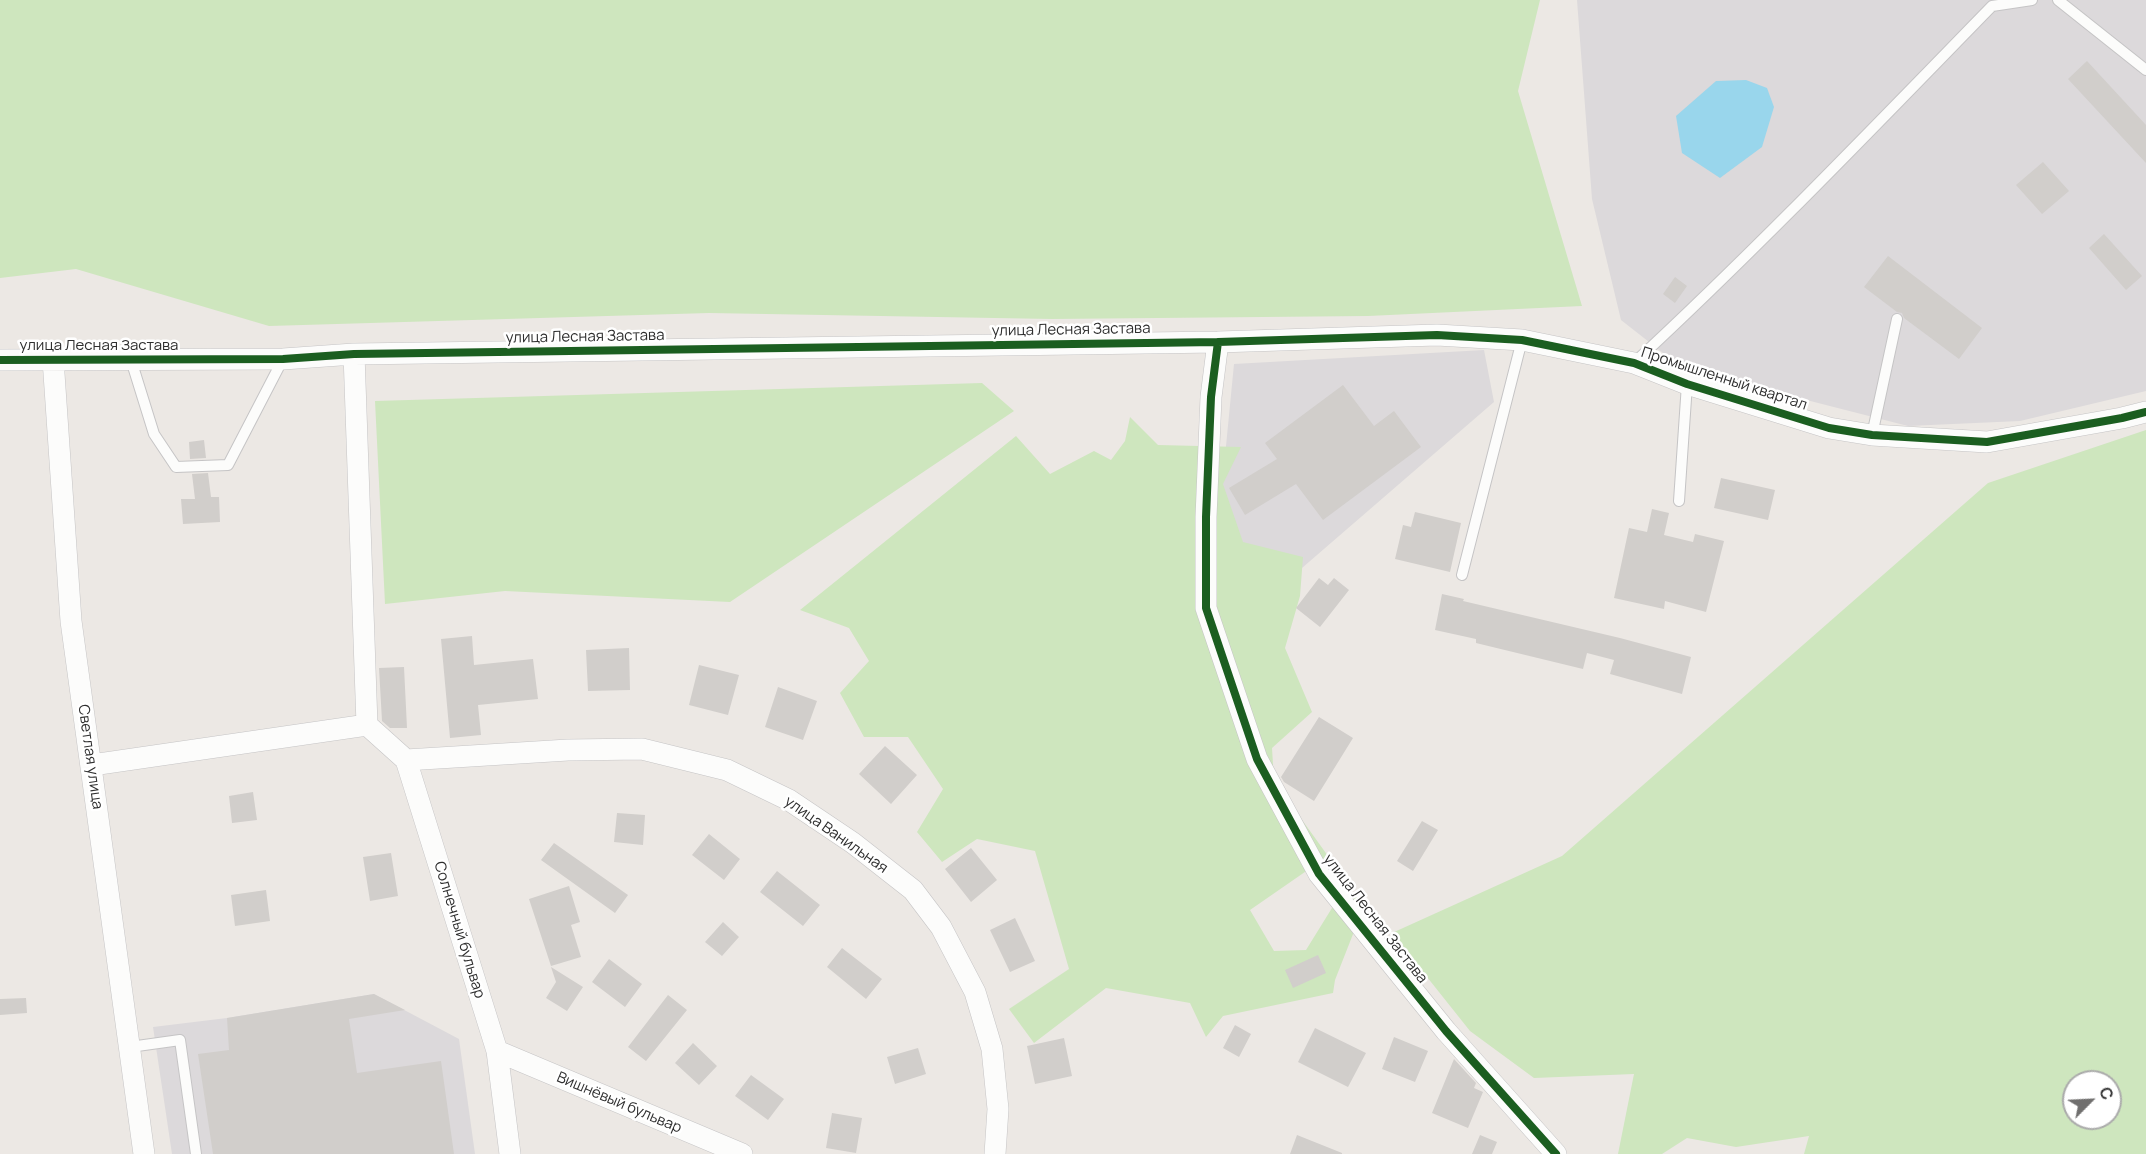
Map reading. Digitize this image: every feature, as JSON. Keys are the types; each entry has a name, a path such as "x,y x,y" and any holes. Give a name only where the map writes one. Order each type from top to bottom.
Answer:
{"street":[{"name":"Промышленный квартал","path":"1218,342 1437,335 1522,340 1634,363 1687,384 1829,428 1872,435 1987,442 2146,412"},
{"name":"улица Лесная Застава","path":"0,360 283,359 354,354 1218,342 1211,397 1206,517 1206,608 1257,759 1319,874 1446,1030 1556,1154"},
{"path":"354,354 367,725 406,760"},
{"name":"Светлая улица","path":"53,359 71,621 144,1154"},
{"path":"92,765 367,725"},
{"name":"улица Ванильная","path":"406,760 568,750 642,749 726,770 789,800 853,843 913,890 941,927 975,992 992,1049 998,1109 995,1154"},
{"name":"Солнечный бульвар","path":"406,760 497,1051 510,1154"},
{"name":"Вишнёвый бульвар","path":"497,1051 742,1154"}],"lane":[{"path":"1634,363 1693,309 1995,3 2032,0"},
{"path":"2058,0 2146,70"},
{"path":"1872,435 1897,320"},
{"path":"1462,575 1522,340"},
{"path":"131,360 154,434 176,467 228,465 283,359"},
{"path":"1678,501 1687,384"},
{"path":"130,1047 180,1040 196,1154"}],"shaded area":[{"path":"1577,0 2146,0 2146,391 2020,421 1908,426 1783,394 1672,360 1621,320 1592,199"},
{"path":"1484,350 1494,402 1280,587 1218,528 1234,364"},
{"path":"374,994 459,1039 475,1154 172,1154 153,1027 227,1018"}],"green space":[{"path":"0,0 1540,0 1518,91 1582,306 1368,316 1052,319 709,313 269,326 76,269 0,278"},
{"path":"982,383 1014,411 730,602 505,591 385,604 375,401"},
{"path":"1130,417 1158,445 1241,447 1223,484 1243,542 1303,557 1300,596 1285,648 1312,712 1272,748 1274,781 1328,856 1250,910 1274,951 1306,950 1345,887 1366,901 1335,980 1333,993 1223,1016 1206,1037 1190,1003 1106,988 1034,1043 1009,1009 1069,969 1035,851 977,839 942,862 917,832 943,789 908,737 864,737 840,693 869,661 849,628 800,610 1016,436 1050,474 1094,451 1111,460 1125,441"},
{"path":"2146,430 2146,1154 1804,1154 1809,1136 1736,1147 1687,1138 1662,1154 1618,1154 1634,1074 1534,1078 1470,1031 1392,933 1562,856 1988,483"}],"water":[{"path":"1746,80 1767,88 1774,107 1762,147 1720,178 1682,153 1676,116 1716,81"}],"building":[{"path":"2087,61 2146,125 2146,163 2068,79"},
{"path":"2043,162 2069,191 2042,214 2016,185"},
{"path":"2104,234 2142,276 2126,290 2089,248"},
{"path":"1888,256 1982,328 1959,359 1904,318 1902,313 1897,312 1864,287"},
{"path":"1675,277 1687,286 1675,303 1663,294"},
{"path":"1343,385 1374,426 1394,411 1421,447 1323,520 1296,484 1245,515 1229,488 1277,459 1265,443"},
{"path":"204,440 206,458 190,459 189,442"},
{"path":"208,473 211,497 219,497 220,522 183,524 181,499 195,499 192,474"},
{"path":"1721,478 1775,490 1768,520 1714,508"},
{"path":"1652,509 1669,513 1664,535 1693,542 1695,534 1724,541 1706,612 1665,601 1664,609 1614,598 1629,528 1647,532"},
{"path":"1415,512 1461,523 1450,572 1395,559 1403,525 1411,527"},
{"path":"1319,578 1328,585 1334,578 1349,590 1320,627 1296,608"},
{"path":"1442,594 1691,657 1682,694 1610,674 1614,660 1587,653 1583,669 1476,643 1476,639 1435,630"},
{"path":"472,636 474,665 533,659 538,699 478,705 481,735 450,738 441,639"},
{"path":"629,648 630,690 588,691 586,650"},
{"path":"699,665 739,675 728,715 689,705"},
{"path":"404,667 407,728 390,728 382,721 379,668"},
{"path":"778,687 817,701 803,740 765,727"},
{"path":"1319,717 1353,738 1314,801 1284,782 1281,777"},
{"path":"885,746 917,775 891,804 859,774"},
{"path":"253,792 257,820 232,823 229,796"},
{"path":"617,813 645,815 643,845 614,842"},
{"path":"1422,821 1438,830 1413,871 1397,861"},
{"path":"709,834 740,859 724,880 692,855"},
{"path":"554,843 628,895 615,913 541,860"},
{"path":"971,848 997,880 971,902 945,869"},
{"path":"391,853 398,896 370,901 363,857"},
{"path":"777,871 820,905 803,926 760,892"},
{"path":"569,886 580,922 571,925 581,957 551,966 529,899"},
{"path":"266,890 270,921 235,926 231,895"},
{"path":"1015,918 1035,961 1010,972 990,930"},
{"path":"723,922 739,937 722,956 705,942"},
{"path":"842,948 882,979 866,999 827,967"},
{"path":"1318,955 1326,973 1293,988 1285,970"},
{"path":"609,959 642,984 625,1007 592,982"},
{"path":"551,967 583,987 567,1011 546,998 556,982"},
{"path":"374,994 405,1010 349,1019 357,1073 441,1061 454,1154 213,1154 198,1054 229,1050 227,1018"},
{"path":"668,995 687,1010 646,1061 628,1047"},
{"path":"26,998 27,1013 0,1015 0,999"},
{"path":"1235,1025 1251,1034 1239,1057 1223,1048"},
{"path":"1315,1028 1366,1053 1348,1087 1298,1062"},
{"path":"1394,1037 1428,1051 1415,1082 1382,1069"},
{"path":"1064,1038 1072,1076 1035,1084 1027,1046"},
{"path":"693,1043 717,1066 699,1085 675,1063"},
{"path":"918,1048 926,1074 895,1084 887,1057"},
{"path":"1454,1059 1476,1083 1474,1088 1483,1092 1468,1128 1432,1113"},
{"path":"751,1075 784,1099 768,1120 735,1096"},
{"path":"832,1113 862,1118 856,1153 826,1148"},
{"path":"1297,1135 1342,1153 1342,1154 1290,1154"},
{"path":"1480,1135 1497,1142 1492,1154 1472,1154"}],"cycle path":[{"path":"1218,342 1437,335 1522,340 1634,363 1687,384 1829,428 1872,435 1987,442 2146,412"},
{"path":"0,360 283,359 354,354 1218,342 1211,397 1206,517 1206,608 1257,759 1319,874 1446,1031 1556,1154"}]}
